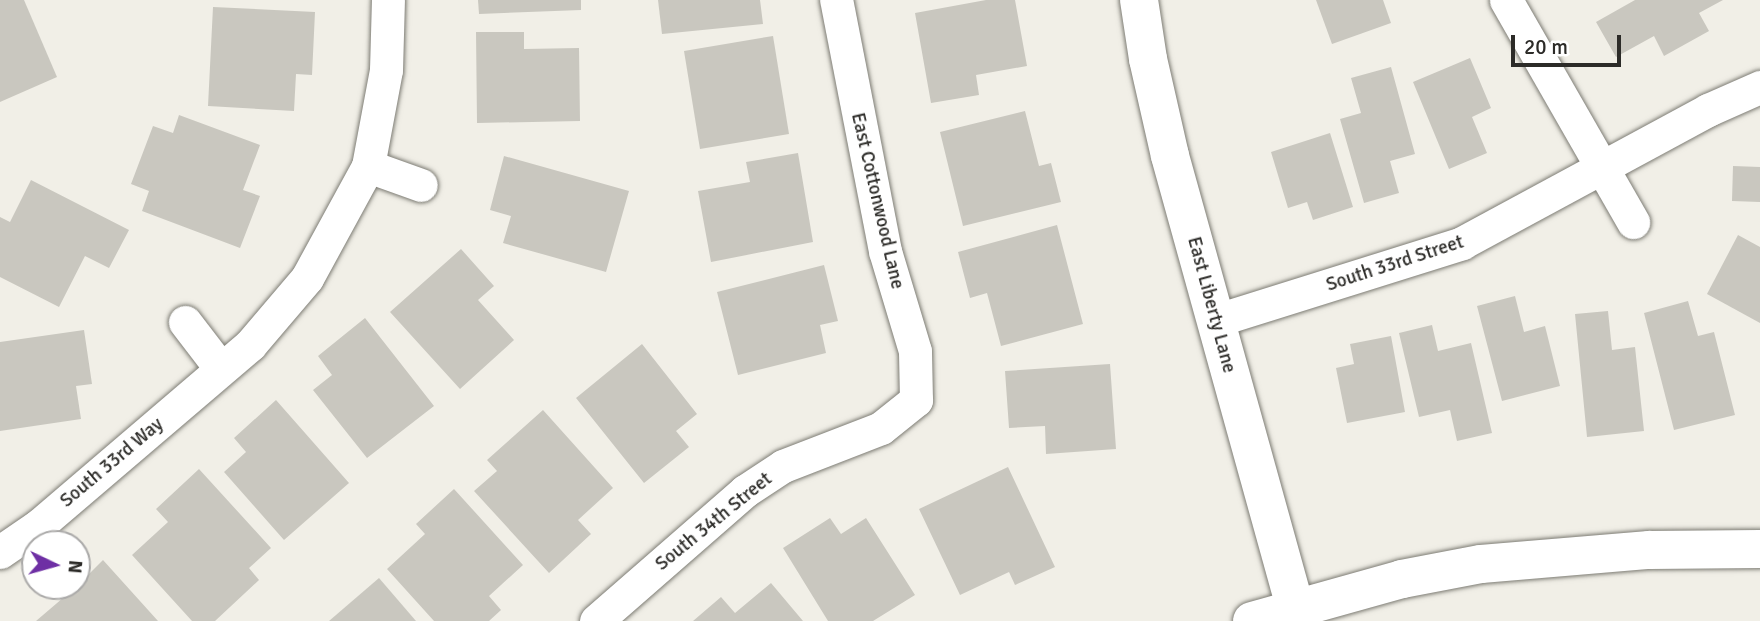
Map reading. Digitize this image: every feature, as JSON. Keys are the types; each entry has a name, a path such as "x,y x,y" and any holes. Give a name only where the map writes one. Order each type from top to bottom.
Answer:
{"street":[{"name":"South 33rd Way","path":"0,552 38,526 250,345 307,278 368,166 386,70 388,0"},
{"name":"East Cottonwood Lane","path":"836,0 884,251 915,351 916,400"},
{"name":"East Liberty Lane","path":"1139,0 1147,59 1170,156 1295,608"},
{"path":"1506,0 1633,222"},
{"name":"South 33rd Street","path":"1217,320 1462,243 1760,87"},
{"path":"368,166 421,185"},
{"path":"185,323 220,369"},
{"name":"South 34th Street","path":"596,621 745,491 783,466 881,428 916,400"},
{"path":"1252,621 1295,608 1481,564 1649,550 1760,549"}],"building":[{"path":"0,0 24,0 57,77 0,102"},
{"path":"478,0 581,0 581,10 479,14"},
{"path":"658,0 760,0 763,24 662,34"},
{"path":"986,0 1015,0 1027,66 976,75 979,95 931,103 915,13"},
{"path":"1316,0 1383,0 1391,23 1332,44"},
{"path":"1635,0 1723,0 1699,13 1709,31 1664,56 1654,36 1616,57 1596,22"},
{"path":"213,7 315,12 312,75 296,74 294,111 208,106"},
{"path":"476,32 524,32 524,49 579,48 580,121 477,123"},
{"path":"773,36 789,134 700,149 684,51"},
{"path":"1470,58 1491,108 1472,117 1487,153 1449,169 1413,82"},
{"path":"1391,67 1415,154 1390,161 1399,193 1364,203 1340,119 1361,113 1351,78"},
{"path":"1025,111 1039,166 1051,163 1061,202 963,226 940,132"},
{"path":"179,115 260,145 243,190 260,196 240,248 142,211 149,191 131,184 153,126 173,133"},
{"path":"1330,133 1353,207 1313,220 1307,202 1288,208 1271,152"},
{"path":"798,153 813,242 711,262 698,191 750,182 746,162"},
{"path":"504,156 629,191 606,272 503,243 511,216 490,210"},
{"path":"1733,166 1760,167 1760,202 1732,201"},
{"path":"31,180 129,230 109,268 85,256 59,307 0,277 0,217 10,222"},
{"path":"1057,225 1083,324 1001,346 987,293 970,298 958,252"},
{"path":"1738,235 1760,247 1760,323 1707,294"},
{"path":"461,249 494,286 478,300 514,340 460,389 390,312"},
{"path":"824,265 838,321 820,325 826,353 738,375 717,292"},
{"path":"1515,296 1524,332 1545,326 1560,386 1502,401 1477,306"},
{"path":"1688,301 1698,336 1714,332 1735,415 1674,430 1644,313"},
{"path":"1608,311 1612,350 1635,347 1644,431 1587,437 1575,314"},
{"path":"365,318 434,406 367,458 313,390 332,375 318,356"},
{"path":"1432,325 1438,351 1471,343 1492,433 1457,441 1450,410 1419,417 1399,333"},
{"path":"84,330 92,384 76,386 81,419 0,431 0,342"},
{"path":"1391,336 1405,412 1347,423 1336,368 1354,364 1350,344"},
{"path":"642,344 697,414 676,431 689,447 644,483 576,398"},
{"path":"1110,364 1116,449 1046,454 1045,426 1009,428 1005,371"},
{"path":"276,400 349,483 284,540 224,472 246,452 234,438"},
{"path":"543,410 613,488 578,520 591,534 549,573 474,491 497,471 487,460"},
{"path":"1008,467 1055,567 1015,585 1009,572 960,595 919,509"},
{"path":"199,469 271,548 249,568 259,580 215,621 192,621 132,555 168,522 156,509"},
{"path":"454,489 523,565 489,596 501,610 489,621 434,621 387,569 425,534 416,524"},
{"path":"830,518 841,534 866,518 915,595 873,621 828,621 783,548"},
{"path":"103,560 158,621 36,621 61,600 91,600 91,572"},
{"path":"379,578 416,621 329,621"},
{"path":"771,583 803,621 693,621 721,597 735,613"}]}
